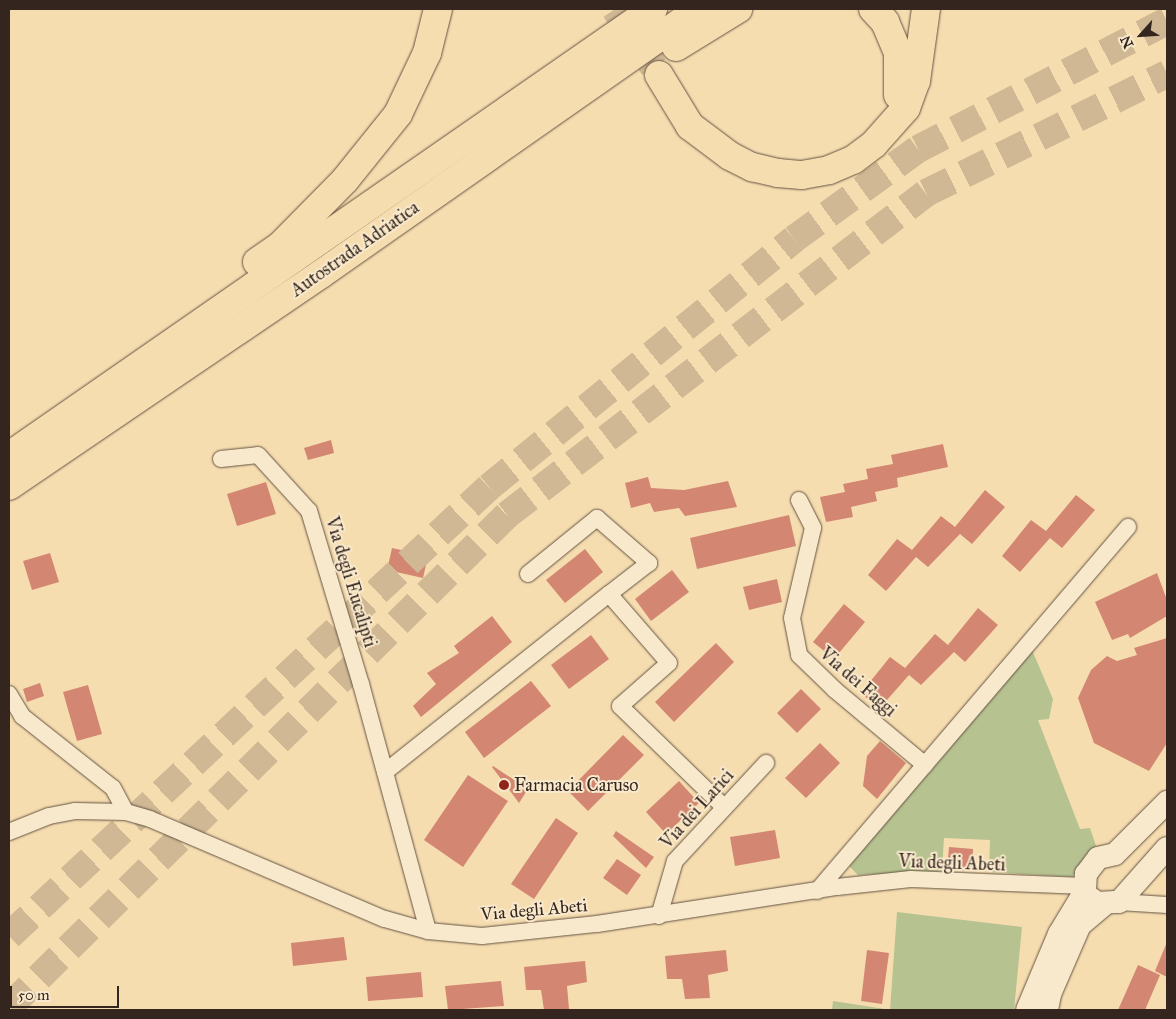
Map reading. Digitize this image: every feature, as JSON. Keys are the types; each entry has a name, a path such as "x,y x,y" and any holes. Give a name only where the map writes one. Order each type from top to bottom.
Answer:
{"highway":[{"path":"9,446 281,245 345,180 398,114 426,53 438,9"},
{"name":"Autostrada Adriatica","path":"9,456 653,9"},
{"name":"Autostrada Adriatica","path":"9,486 321,274 700,9"},
{"path":"321,274 478,179 738,9"},
{"path":"873,9 885,22 898,53 901,86 889,128"},
{"path":"659,74 690,126 711,144 752,167 802,175 828,170 853,160 889,128 906,108 916,81 926,9"}],"street":[{"name":"Via degli Eucalipti","path":"221,459 258,455 309,511 385,772 428,931"},
{"name":"Via dei Faggi","path":"798,500 813,528 792,618 799,655 835,690 925,765"},
{"path":"385,772 649,563 598,518 528,574"},
{"path":"817,890 1128,527"},
{"path":"609,594 668,663 620,706 724,807"},
{"path":"9,694 22,716 113,788 126,812"},
{"name":"Via dei Larici","path":"659,916 675,860 766,763"},
{"name":"Via degli Abeti","path":"9,832 75,811 126,812 385,919 428,931 482,936 534,933 659,916 817,890 911,880 1085,889"},
{"path":"1045,996 1059,934 1085,889 1086,874 1098,858 1115,854 1165,811"},
{"path":"1027,1010 1045,996 1080,925 1119,897 1167,848"},
{"path":"1115,854 1130,865 1119,897"},
{"path":"1085,889 1094,902 1119,897 1167,905"}],"green space":[{"path":"1032,650 1053,699 1049,719 1038,720 1080,829 1090,828 1096,846 1072,877 989,872 990,840 944,838 942,871 858,875 849,866"},
{"path":"897,912 1022,927 1014,1010 890,1010"},
{"path":"833,1001 885,1009 885,1010 832,1010"}],"building":[{"path":"331,440 334,453 308,460 304,448"},
{"path":"943,444 948,467 897,478 898,487 875,492 877,501 851,507 853,517 826,522 820,497 845,492 843,484 868,479 866,469 893,464 891,455"},
{"path":"648,477 651,488 684,490 728,481 737,507 685,516 679,508 654,512 650,503 631,508 625,483"},
{"path":"266,482 276,514 237,526 227,494"},
{"path":"985,490 1005,507 972,544 960,534 928,567 916,557 886,591 868,575 897,539 912,550 941,516 955,527"},
{"path":"1076,495 1095,510 1062,548 1050,538 1020,572 1002,556 1031,520 1046,531"},
{"path":"789,515 796,546 697,569 690,538"},
{"path":"392,548 428,556 423,578 387,570"},
{"path":"585,549 603,572 565,603 546,580"},
{"path":"50,553 59,582 32,590 23,561"},
{"path":"672,570 689,592 651,621 635,599"},
{"path":"1157,573 1167,600 1167,616 1130,638 1128,634 1112,640 1095,602"},
{"path":"777,579 782,602 749,610 743,587"},
{"path":"844,604 865,622 834,659 813,642"},
{"path":"978,608 998,625 965,662 954,652 921,685 909,675 879,709 861,693 890,657 905,668 935,634 948,645"},
{"path":"492,616 512,642 421,717 413,706 436,684 427,673 459,653 454,646"},
{"path":"591,635 609,659 569,689 551,665"},
{"path":"1167,638 1167,743 1149,771 1094,743 1078,698 1091,670 1107,656 1117,661 1137,655 1134,648"},
{"path":"716,643 734,662 674,722 655,702"},
{"path":"531,681 551,706 484,758 465,732"},
{"path":"40,683 44,696 27,702 23,689"},
{"path":"88,685 102,734 77,741 63,692"},
{"path":"801,689 821,709 797,733 777,713"},
{"path":"623,735 644,755 588,811 568,791"},
{"path":"880,741 906,763 877,799 863,786 867,756"},
{"path":"820,743 840,763 806,798 785,778"},
{"path":"492,767 528,789 519,803"},
{"path":"468,775 508,801 463,867 424,840"},
{"path":"679,781 699,803 666,834 646,812"},
{"path":"556,818 578,833 534,899 511,884"},
{"path":"775,830 780,858 735,866 730,837"},
{"path":"616,831 654,857 646,868 613,836"},
{"path":"949,847 973,849 972,871 947,870"},
{"path":"617,859 641,875 627,895 603,878"},
{"path":"344,937 347,960 293,966 291,943"},
{"path":"1167,942 1167,977 1155,971"},
{"path":"726,950 728,971 708,975 710,998 685,999 682,979 667,979 665,956"},
{"path":"867,950 889,953 882,1004 861,1001"},
{"path":"585,961 587,982 567,986 569,1009 544,1010 541,990 526,990 524,967"},
{"path":"1138,965 1160,975 1145,1010 1118,1010"},
{"path":"421,972 423,997 368,1001 366,977"},
{"path":"501,981 504,1006 448,1010 445,986"}],"tunnel":[{"path":"615,9 659,75"},
{"path":"9,936 489,487 794,239 918,149 1167,21"},
{"path":"9,1007 507,515 926,193 1167,74"}],"place":[{"name":"Farmacia Caruso","path":"504,785"}]}
